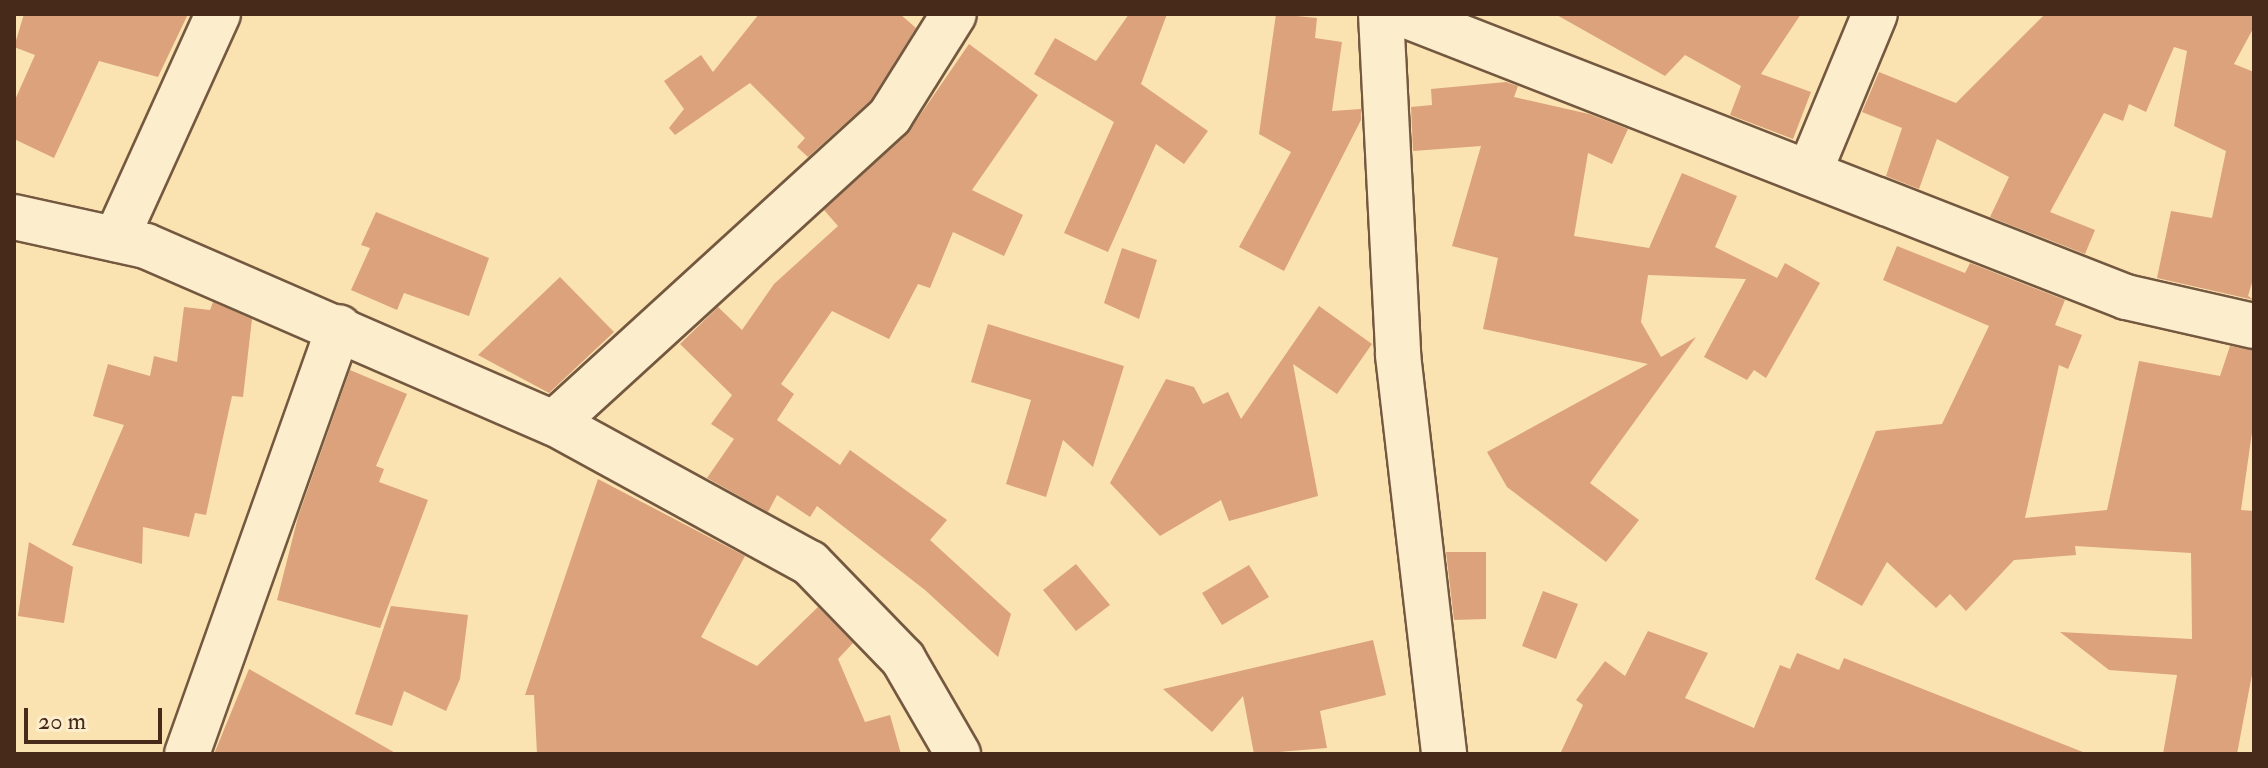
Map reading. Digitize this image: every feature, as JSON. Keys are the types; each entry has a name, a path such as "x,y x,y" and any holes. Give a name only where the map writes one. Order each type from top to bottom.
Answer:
{"street":[{"path":"116,239 218,14"},
{"path":"554,423 890,116 954,14"},
{"path":"1381,14 1398,355 1444,754"},
{"path":"1402,14 2126,297 2254,326"},
{"path":"1809,173 1875,14"},
{"path":"14,217 146,246 339,327 554,423 810,563 903,659 958,754"},
{"path":"187,754 339,327"}],"building":[{"path":"24,14 188,14 158,77 99,61 54,158 14,139 14,102 35,55 14,47"},
{"path":"759,14 900,14 916,28 871,100 808,157 797,147 805,138 750,83 675,135 669,128 684,109 664,81 701,55 713,72"},
{"path":"1129,14 1167,14 1141,84 1208,131 1184,164 1156,144 1108,252 1064,233 1114,122 1034,74 1055,38 1096,61"},
{"path":"1276,14 1317,18 1315,38 1342,42 1332,111 1361,109 1361,120 1284,271 1239,247 1291,152 1259,134"},
{"path":"1555,14 1801,14 1761,74 1811,92 1793,139 1730,115 1741,86 1685,55 1665,76"},
{"path":"2045,14 2254,14 2254,27 2234,64 2254,72 2254,276 2248,296 2254,300 2157,278 2171,211 2212,218 2226,151 2174,126 2187,51 2174,47 2146,112 2129,104 2123,121 2104,113 2050,212 2095,230 2085,254 1990,217 2009,177 1937,139 1919,189 1886,176 1902,128 1862,112 1879,72 1956,103"},
{"path":"969,44 1038,95 972,190 1023,215 1004,256 953,232 930,288 918,284 889,339 832,311 781,384 794,394 777,420 840,465 850,450 947,520 930,540 1011,614 998,657 925,590 817,506 810,517 777,495 768,512 707,478 734,439 711,424 732,395 680,344 718,307 742,330 774,284 838,226 824,210 907,134"},
{"path":"1506,82 1518,86 1514,97 1589,114 1628,129 1612,164 1588,153 1574,236 1649,248 1682,173 1737,196 1715,247 1777,278 1785,263 1820,283 1766,378 1754,370 1747,380 1704,357 1746,279 1648,275 1641,322 1661,357 1696,337 1590,483 1639,520 1606,562 1507,487 1487,452 1648,364 1483,329 1498,258 1452,246 1481,146 1413,151 1411,107 1432,105 1431,89"},
{"path":"376,212 489,258 469,316 404,293 397,310 351,290 370,248 361,245"},
{"path":"1897,246 1965,273 1970,263 2065,300 2055,325 2082,335 2068,369 2059,365 2025,518 2107,510 2139,361 2220,376 2230,346 2254,350 2254,418 2241,510 2254,511 2254,664 2237,754 2163,754 2177,675 2109,670 2060,632 2192,639 2191,553 2075,546 2076,555 2014,560 1966,611 1950,594 1936,608 1887,562 1862,606 1815,579 1876,431 1942,424 1989,326 1883,280"},
{"path":"1122,248 1157,260 1139,319 1104,303"},
{"path":"560,277 614,332 549,393 478,355"},
{"path":"213,302 252,319 243,397 232,396 206,515 195,513 189,537 143,527 142,564 72,545 124,425 93,416 108,364 150,376 154,356 177,362 184,307 210,310"},
{"path":"1319,306 1372,344 1337,394 1293,364 1318,496 1229,521 1221,500 1160,536 1110,483 1166,379 1194,387 1203,404 1228,392 1241,419"},
{"path":"988,324 1124,366 1093,467 1063,440 1046,497 1006,484 1031,400 971,382"},
{"path":"350,370 407,394 376,466 384,469 379,482 428,500 380,628 277,600 298,517"},
{"path":"598,479 745,556 701,637 757,666 818,607 853,643 838,659 865,722 890,715 901,754 537,754 534,695 525,695"},
{"path":"29,542 73,567 64,623 18,616"},
{"path":"1446,552 1486,552 1486,619 1454,620"},
{"path":"1076,564 1110,605 1076,631 1043,590"},
{"path":"1249,565 1269,597 1222,625 1202,593"},
{"path":"1543,591 1578,604 1556,659 1522,646"},
{"path":"391,606 468,615 460,679 446,711 404,691 392,726 355,714"},
{"path":"1648,631 1708,653 1685,698 1754,728 1780,665 1790,669 1797,653 1839,670 1844,658 2088,754 1560,754 1583,705 1576,700 1605,661 1625,676"},
{"path":"1373,640 1386,695 1320,711 1327,748 1254,754 1243,696 1212,732 1163,689"},
{"path":"249,669 397,754 214,754"}]}
